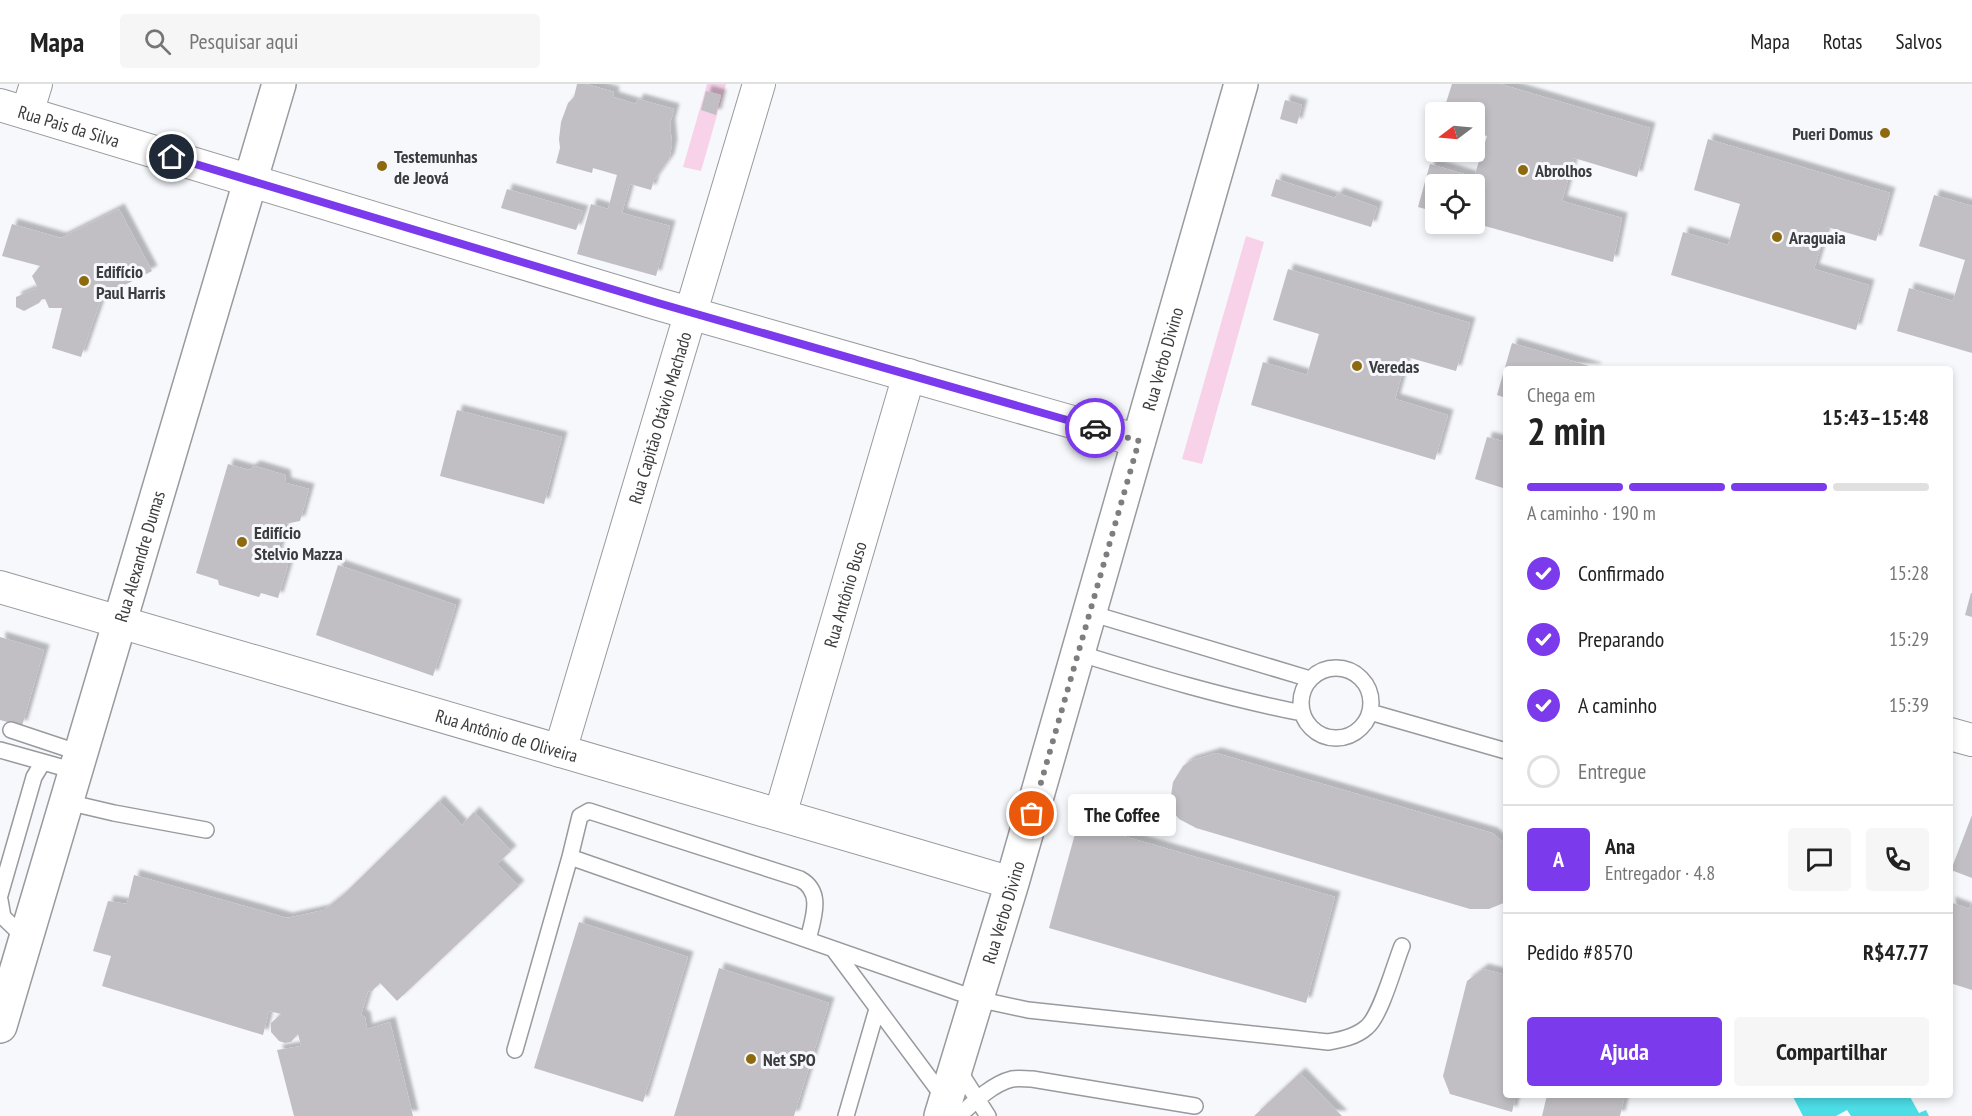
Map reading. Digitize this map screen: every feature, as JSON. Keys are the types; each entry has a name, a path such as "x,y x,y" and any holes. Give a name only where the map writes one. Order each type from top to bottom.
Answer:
{"street":[{"path":"14,109 36,84"},
{"name":"Rua Alexandre Dumas","path":"0,1026 279,84"},
{"name":"Rua Capitão Otávio Machado","path":"560,751 759,84"},
{"name":"Rua Verbo Divino","path":"956,1108 956,1067 1012,883 1241,84"},
{"name":"Rua Pais da Silva","path":"14,109 691,313 1139,441"},
{"name":"Rua Antônio Buso","path":"780,815 909,375"},
{"name":"Rua Antônio de Oliveira","path":"0,587 1012,883"},
{"path":"1953,735 1972,740"}],"lane":[{"path":"1090,613 1310,679"},
{"path":"1078,653 1160,677 1302,713"},
{"path":"1335,668 1353,672 1366,685 1370,694 1370,712 1366,721 1353,734 1336,738 1326,737 1311,729 1302,713 1302,694 1310,679 1318,673 1335,668"},
{"path":"1370,712 1503,750"},
{"path":"10,730 74,775 114,813 207,830"},
{"path":"0,750 43,762 74,775"},
{"path":"0,895 34,777 43,762"},
{"path":"514,1050 580,816 585,812 589,811 800,879 811,888 816,902 808,940"},
{"path":"570,857 977,999 1028,1010 1328,1042 1350,1036 1368,1026 1374,1018 1402,946"},
{"path":"0,900 3,917 26,939"},
{"path":"834,950 877,1009 956,1108 988,1116"},
{"path":"846,1116 877,1009"},
{"path":"956,1108 1014,1078 1195,1106"}],"shaded area":[{"path":"707,84 726,84 701,171 683,167"},
{"path":"1246,236 1264,242 1202,464 1182,459"}],"water":[{"path":"1794,1098 1911,1098 1919,1113 1926,1110 1929,1116 1851,1116 1847,1110 1836,1116 1803,1116"}],"building":[{"path":"577,84 586,84 614,92 613,97 636,104 638,99 674,109 670,124 672,145 669,159 654,180 651,190 630,184 622,213 670,226 656,276 577,254 591,204 608,209 617,175 593,168 592,173 556,163 560,148 561,122 568,103 574,97"},
{"name":"Abrolhos","path":"1452,84 1500,84 1650,128 1637,177 1574,158 1562,201 1622,218 1613,262 1485,226 1485,174 1475,174 1479,162 1485,162 1487,136 1485,135 1485,102 1446,102"},
{"path":"706,91 721,95 716,115 701,110"},
{"path":"1285,100 1302,105 1297,124 1280,119"},
{"name":"Araguaia","path":"1708,139 1890,193 1876,241 1827,227 1814,269 1869,285 1856,330 1671,275 1683,232 1728,245 1740,204 1694,190"},
{"name":"Abrolhos","path":"1430,164 1464,174 1427,174"},
{"path":"1276,179 1335,198 1338,193 1377,207 1371,227 1271,196"},
{"name":"Abrolhos","path":"1425,182 1425,209 1418,207"},
{"path":"507,189 583,211 576,230 501,208"},
{"path":"1934,195 1972,206 1972,353 1897,331 1909,288 1953,301 1965,260 1919,246"},
{"name":"Edifício Paul Harris","path":"119,209 152,271 115,290 100,302 81,357 52,348 62,308 49,308 45,299 24,311 16,307 16,297 37,286 32,276 40,266 2,256 12,224 61,238"},
{"name":"Veredas","path":"1288,269 1470,323 1456,371 1407,357 1395,399 1448,415 1435,460 1251,405 1263,362 1307,375 1319,334 1273,320"},
{"path":"1512,343 1589,366 1505,366"},
{"path":"1503,374 1503,397 1497,395"},
{"path":"457,410 562,437 544,504 440,476"},
{"path":"1487,437 1503,441 1503,488 1475,479"},
{"name":"Edifício Stelvio Mazza","path":"228,464 249,470 255,466 285,475 286,483 309,489 300,521 285,524 277,554 288,565 278,598 261,593 259,597 219,585 218,580 196,573"},
{"path":"338,565 456,605 433,676 316,635"},
{"path":"1972,593 1972,617 1965,615"},
{"path":"0,637 44,650 22,726 0,720"},
{"path":"1216,753 1492,833 1503,842 1503,903 1489,909 1470,909 1196,828 1179,819 1173,812 1170,802 1173,782 1183,766 1190,761"},
{"path":"439,801 462,825 474,812 511,851 497,864 519,886 397,1001 380,983 371,992 368,991 361,1015 365,1017 367,1029 390,1022 413,1116 294,1116 277,1050 301,1046 298,1034 291,1042 285,1043 279,1041 271,1032 271,1023 281,1014 269,1011 263,1035 102,986 111,956 93,951 108,901 127,904 134,875 287,918 324,910 343,895"},
{"path":"1972,815 1972,878 1953,871 1953,865"},
{"path":"1078,823 1335,897 1306,1003 1049,928"},
{"path":"1972,902 1972,990 1953,984 1953,903 1969,909"},
{"path":"579,922 688,957 643,1102 534,1068"},
{"name":"Net SPO","path":"719,968 829,1003 794,1116 674,1116"},
{"path":"1483,969 1503,974 1503,1098 1515,1098 1512,1112 1450,1094 1443,1076 1467,981"},
{"path":"1300,1073 1342,1116 1254,1116"},
{"path":"1546,1098 1624,1098 1620,1116 1542,1116"}],"way so far":[{"path":"1032,814 1139,441 1095,428"}],"place":[{"name":"Pueri Domus","path":"1885,133"},
{"name":"Testemunhas de Jeová","path":"382,166"},
{"name":"Abrolhos","path":"1523,170"},
{"name":"Araguaia","path":"1777,237"},
{"name":"Edifício Paul Harris","path":"84,281"},
{"name":"Veredas","path":"1357,366"},
{"name":"Edifício Stelvio Mazza","path":"242,542"},
{"name":"The Coffee","path":"1032,814"},
{"name":"Net SPO","path":"751,1059"}],"route":[{"path":"172,157 658,303 1095,428"}]}
